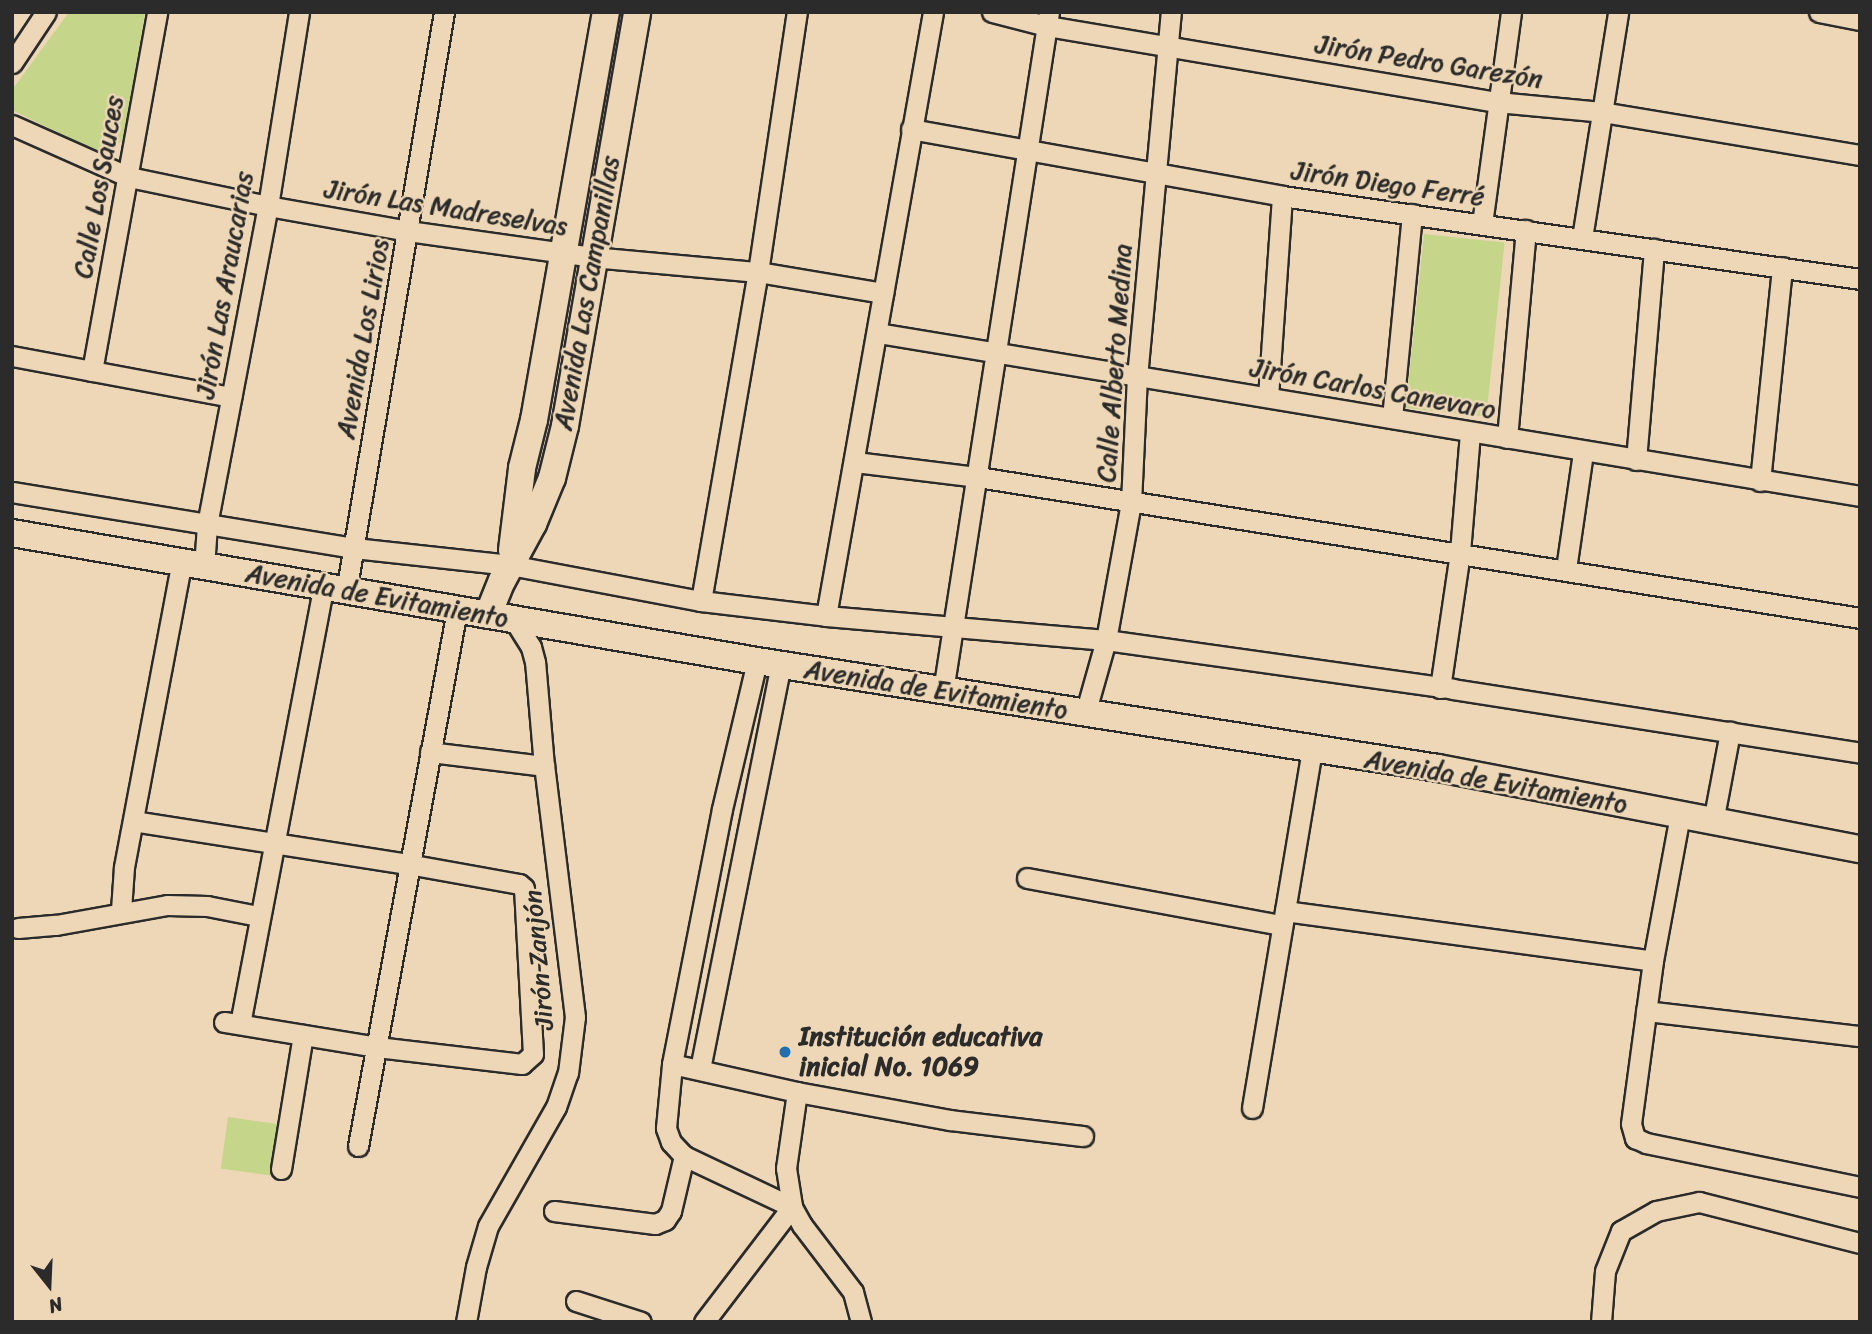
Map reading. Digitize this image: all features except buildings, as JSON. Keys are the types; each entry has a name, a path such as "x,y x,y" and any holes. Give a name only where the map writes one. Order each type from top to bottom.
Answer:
{"street":[{"path":"12,63 46,12"},
{"name":"Calle Los Sauces","path":"92,371 157,12"},
{"name":"Jirón Las Araucarias","path":"121,911 124,867 132,821 192,565 207,525 268,206 299,12"},
{"name":"Avenida Los Lirios","path":"303,1035 232,1023 335,590 354,548 444,12"},
{"name":"Avenida Las Campanillas","path":"510,565 522,468 534,420 606,12"},
{"name":"Avenida Las Campanillas","path":"488,615 510,565 533,524 552,478 565,426 636,12"},
{"path":"701,601 758,272 797,12"},
{"path":"826,616 933,12"},
{"name":"Jirón Pedro Garezón","path":"992,12 1048,19 1167,47 1497,102 1602,112 1860,155"},
{"name":"Calle Alberto Medina","path":"1085,714 1106,640 1131,503 1137,377 1171,12"},
{"path":"1482,224 1511,12"},
{"path":"1582,238 1618,12"},
{"path":"1819,12 1860,20"},
{"path":"943,691 1048,19"},
{"name":"Jirón Las Madreselvas","path":"12,125 129,177 268,206 408,231 592,257 758,272 883,293"},
{"name":"Jirón Diego Ferré","path":"911,129 1282,196 1860,278"},
{"path":"1268,397 1282,196"},
{"path":"1392,418 1412,214"},
{"path":"1507,438 1526,230"},
{"path":"1636,460 1654,249"},
{"path":"1760,481 1782,267"},
{"name":"Jirón Carlos Canevaro","path":"878,333 1860,496"},
{"path":"12,356 231,397"},
{"path":"1440,688 1460,552 1470,432"},
{"path":"1566,569 1583,452"},
{"path":"855,463 978,477 1860,618"},
{"path":"12,492 354,548 510,565 701,601 826,616 1106,640 1860,752"},
{"name":"Avenida de Evitamiento","path":"12,533 769,663 1438,768 1860,849"},
{"path":"358,1146 457,610"},
{"name":"Jirón Zanjón","path":"466,1322 476,1267 488,1226 556,1107 568,1073 572,1047 574,997 544,766 535,662 531,647 514,620"},
{"path":"769,663 722,809 672,1064 666,1128 671,1142 684,1156 792,1207"},
{"path":"700,1069 769,663"},
{"path":"1713,822 1730,733"},
{"path":"1252,1108 1312,750"},
{"path":"430,752 544,766"},
{"path":"1680,815 1646,1011 1631,1124 1635,1138 1646,1143 1860,1187"},
{"path":"132,821 408,864 519,884 524,888 533,1054 529,1060 522,1064 377,1047 303,1035 281,1169"},
{"path":"1027,878 1283,918 1653,961"},
{"path":"18,928 56,925 121,911 167,905 207,906 258,916"},
{"path":"1646,1011 1860,1036"},
{"path":"672,1064 797,1092 950,1120 1083,1136"},
{"path":"797,1092 786,1168 792,1207 802,1225 853,1292 862,1322"},
{"path":"554,1211 655,1224 665,1220 671,1211 684,1156"},
{"path":"1601,1322 1605,1271 1621,1231 1656,1211 1699,1202 1860,1244"},
{"path":"705,1322 792,1207"},
{"path":"576,1301 641,1322"}],"green space":[{"path":"69,12 145,12 123,139 107,157 12,110 12,90"},
{"path":"1424,234 1505,242 1486,417 1406,408"},
{"path":"228,1117 280,1124 273,1176 221,1168"}],"place":[{"name":"Institución educativa inicial No. 1069","path":"785,1052"}]}
